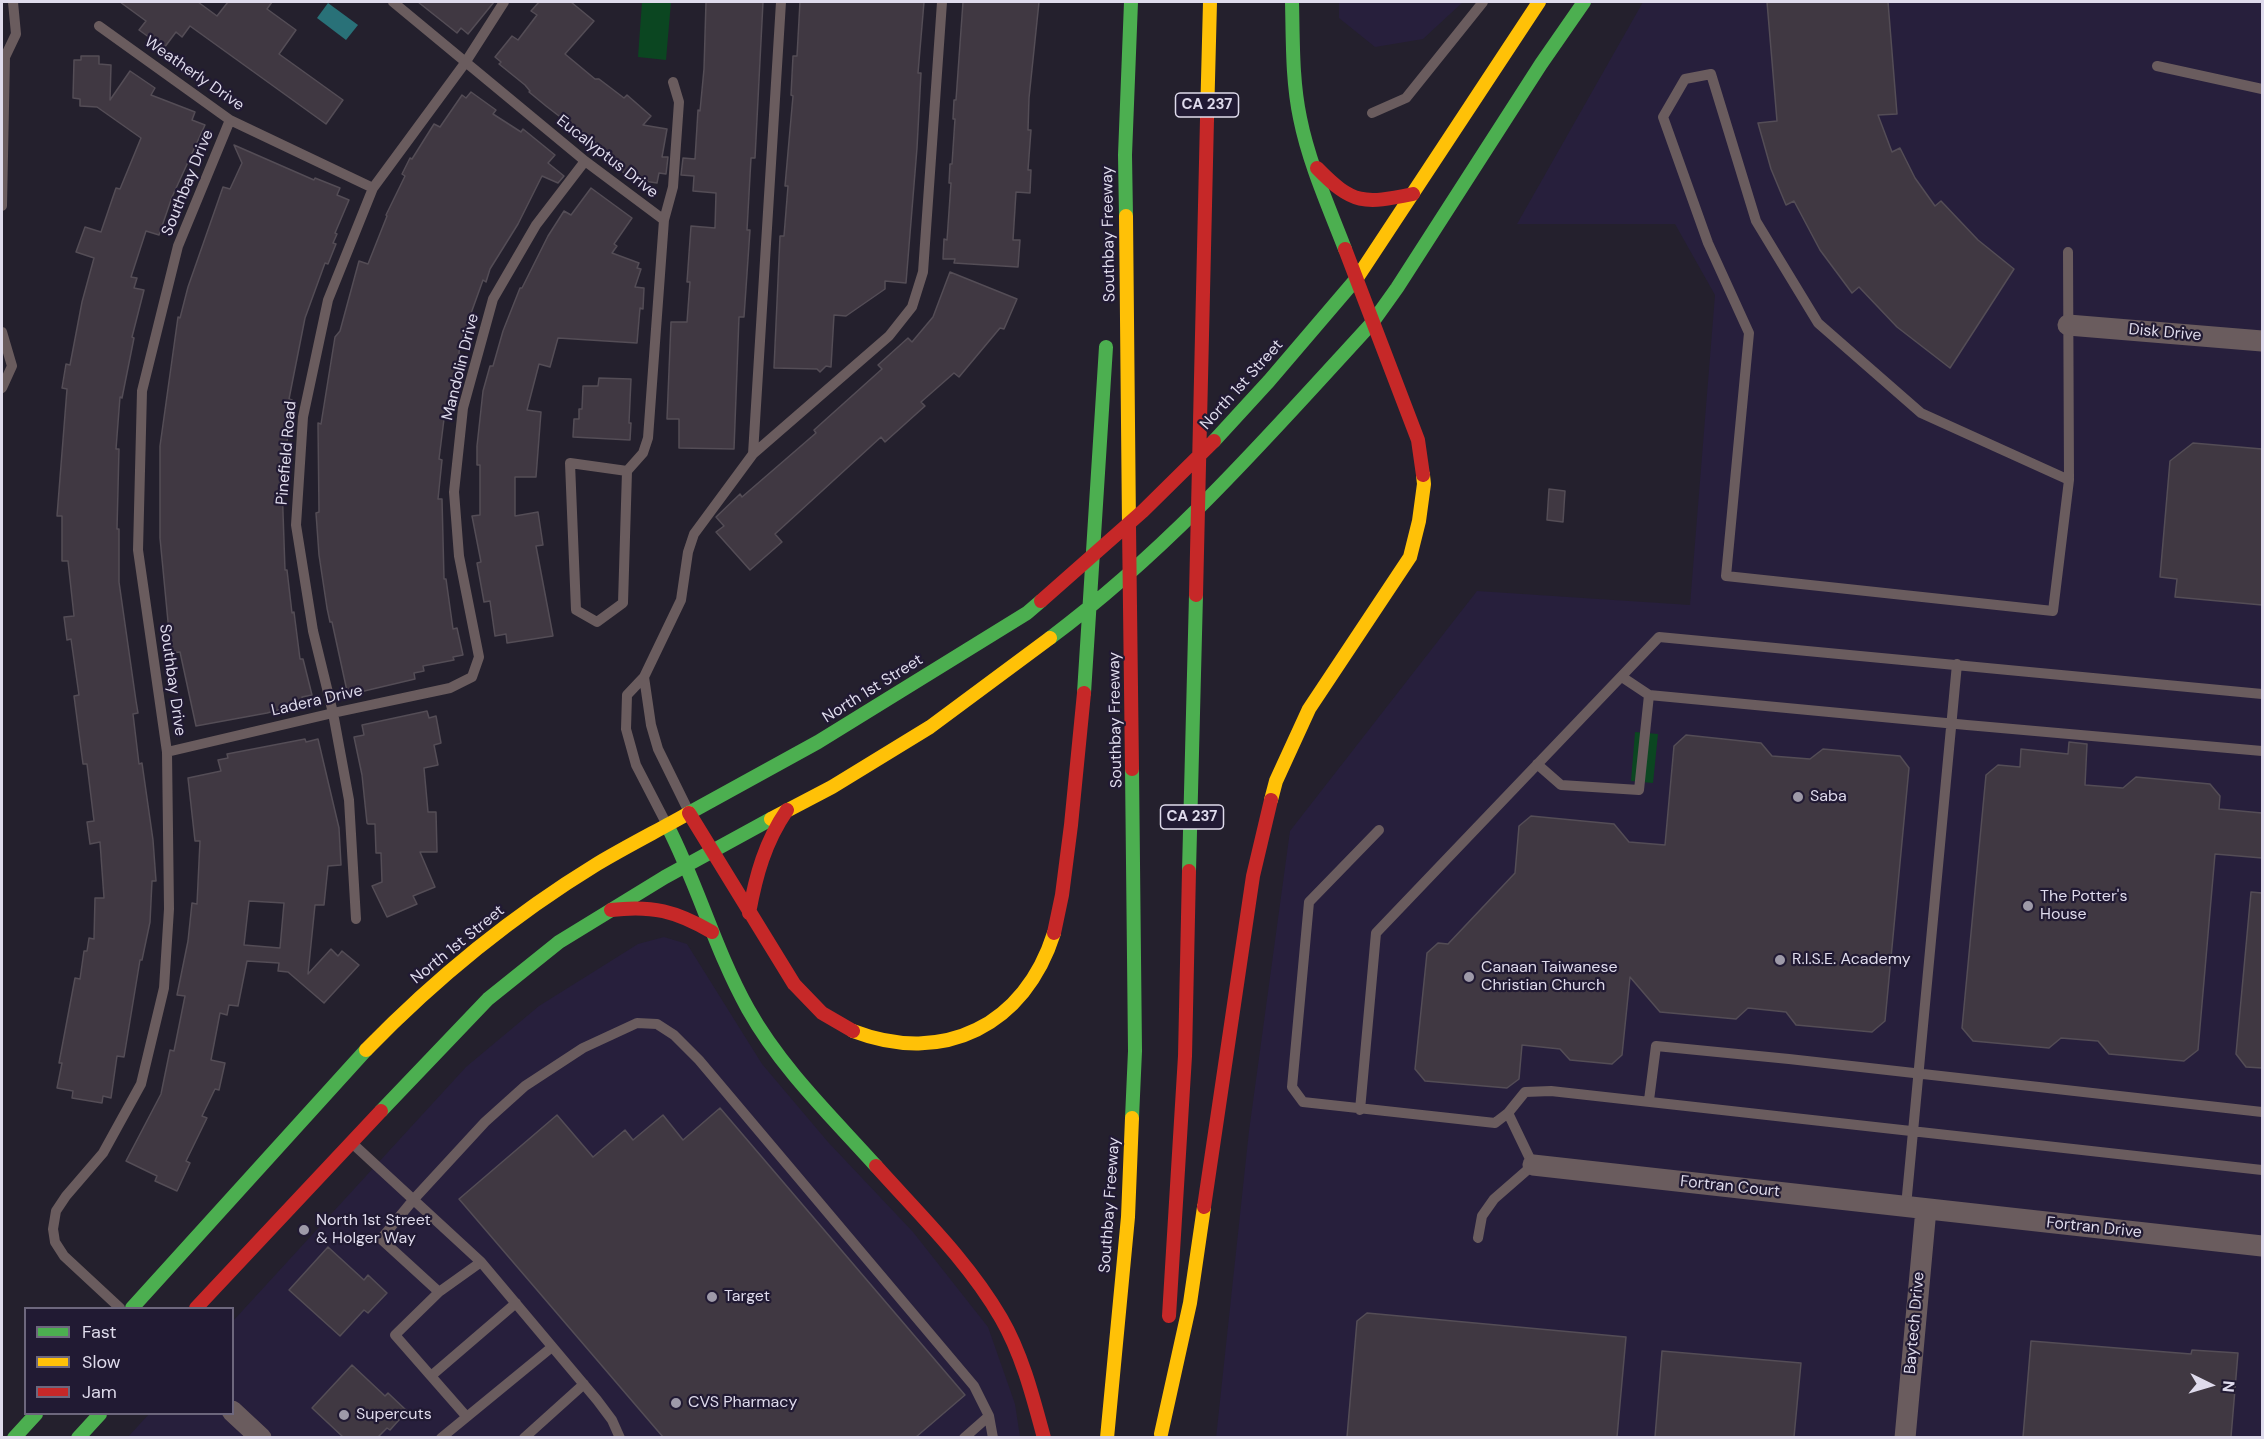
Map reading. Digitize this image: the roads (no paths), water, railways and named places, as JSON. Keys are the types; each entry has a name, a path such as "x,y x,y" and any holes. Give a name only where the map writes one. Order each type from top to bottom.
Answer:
{"main road":[{"name":"Southbay Freeway","path":"1107,1437 1128,1217 1135,1051 1125,155 1131,2"},
{"name":"CA 237","path":"1161,1436 1186,1033 1210,2"},
{"path":"1161,1436 1190,1303 1253,876 1276,781 1309,708 1410,556 1419,521 1424,484 1418,440 1310,160 1299,115 1294,64 1292,2"},
{"name":"North 1st Street","path":"133,1307 340,1077 397,1018 489,938 597,864 818,742 1027,613 1175,480 1295,351 1357,278 1539,2"},
{"path":"197,1307 351,1142 495,993 559,942 687,864 831,787 930,727 1089,609 1170,535 1237,470 1372,323 1584,2"},
{"path":"1112,202 1125,155"},
{"path":"1310,160 1336,189 1348,197 1376,202 1413,194"},
{"path":"689,813 710,851 795,986 811,1004 830,1019 864,1036 905,1044 946,1041 984,1028 1006,1013 1020,999 1043,961 1053,936 1080,758 1107,338"},
{"path":"749,913 762,853 776,825 787,810"},
{"path":"667,825 687,864 720,954 749,1011 784,1064 957,1256 1001,1318 1028,1379 1044,1437"},
{"path":"612,910 635,907 655,908 685,916 712,932"},
{"path":"14,1437 34,1415"},
{"path":"78,1437 98,1415"}],"street":[{"name":"Disk Drive","path":"2068,325 2262,341"},
{"name":"Fortran Court","path":"1533,1165 1916,1208"},
{"name":"Fortran Drive","path":"1916,1208 2262,1246"},
{"name":"Baytech Drive","path":"1905,1437 1916,1208"},
{"path":"234,1413 261,1437"}],"lane":[{"path":"2,206 5,57 16,34 13,2"},
{"name":"Eucalyptus Drive","path":"393,2 585,160 664,220 648,438 643,453 627,471"},
{"name":"Pinefield Road","path":"356,919 349,800 333,713 313,631 296,525 303,417 327,300 373,188 465,63 504,2"},
{"path":"753,453 781,2"},
{"path":"667,825 636,765 626,729 627,695 644,678 681,600 688,552 694,534 753,453 889,336 912,307 923,272 942,2"},
{"path":"1372,113 1406,98 1483,2"},
{"name":"Weatherly Drive","path":"99,26 230,120 373,188"},
{"path":"2157,66 2262,88"},
{"path":"2068,252 2069,480 2053,611 1726,576 1749,333 1708,243 1663,117 1685,79 1711,74 1756,221 1818,323 1921,412 2069,480"},
{"path":"664,220 673,187 679,102 673,82"},
{"name":"Southbay Drive","path":"119,1307 64,1256 55,1242 53,1229 56,1211 103,1153 141,1084 164,988 169,909 166,752 138,550 142,391 178,246 230,120"},
{"name":"Mandolin Drive","path":"472,677 479,657 459,556 454,492 463,408 493,299 536,225 585,160"},
{"path":"2,332 12,366 2,388"},
{"path":"570,463 627,471 622,603 597,622 576,610 570,463"},
{"path":"1360,1110 1376,933 1659,637 2262,694"},
{"path":"1916,1208 1913,1130 1957,664"},
{"name":"Ladera Drive","path":"166,752 450,688 472,677"},
{"path":"1622,677 1649,695 2262,751"},
{"path":"644,678 651,725 658,749 689,813"},
{"path":"1537,764 1561,785 1639,790 1649,695"},
{"path":"1379,830 1309,902 1292,1087 1303,1102 1495,1123 1508,1113 1525,1092 1551,1091 1649,1100 2262,1170"},
{"path":"439,1292 381,1239 414,1199 485,1122 525,1086 583,1048 637,1023 657,1024 674,1035 699,1060 975,1386 989,1416 993,1437"},
{"path":"1649,1100 1656,1046 2262,1112"},
{"path":"1478,1238 1482,1216 1494,1199 1533,1165 1508,1113"},
{"path":"351,1142 481,1262 584,1384 612,1420 618,1437"},
{"path":"466,1416 395,1335 439,1292 481,1262"},
{"path":"431,1376 516,1303"},
{"path":"441,1437 552,1347"},
{"path":"524,1437 584,1384"},
{"path":"964,1437 989,1416"}],"water":[{"path":"328,3 358,25 346,40 317,18"}],"place":[{"name":"Saba","path":"1798,797"},
{"name":"The Potter's House","path":"2028,906"},
{"name":"R.I.S.E. Academy","path":"1780,960"},
{"name":"Canaan Taiwanese Christian Church","path":"1469,977"},
{"name":"North 1st Street & Holger Way","path":"304,1230"},
{"name":"Target","path":"712,1297"},
{"name":"CVS Pharmacy","path":"676,1403"},
{"name":"Supercuts","path":"344,1415"}]}
